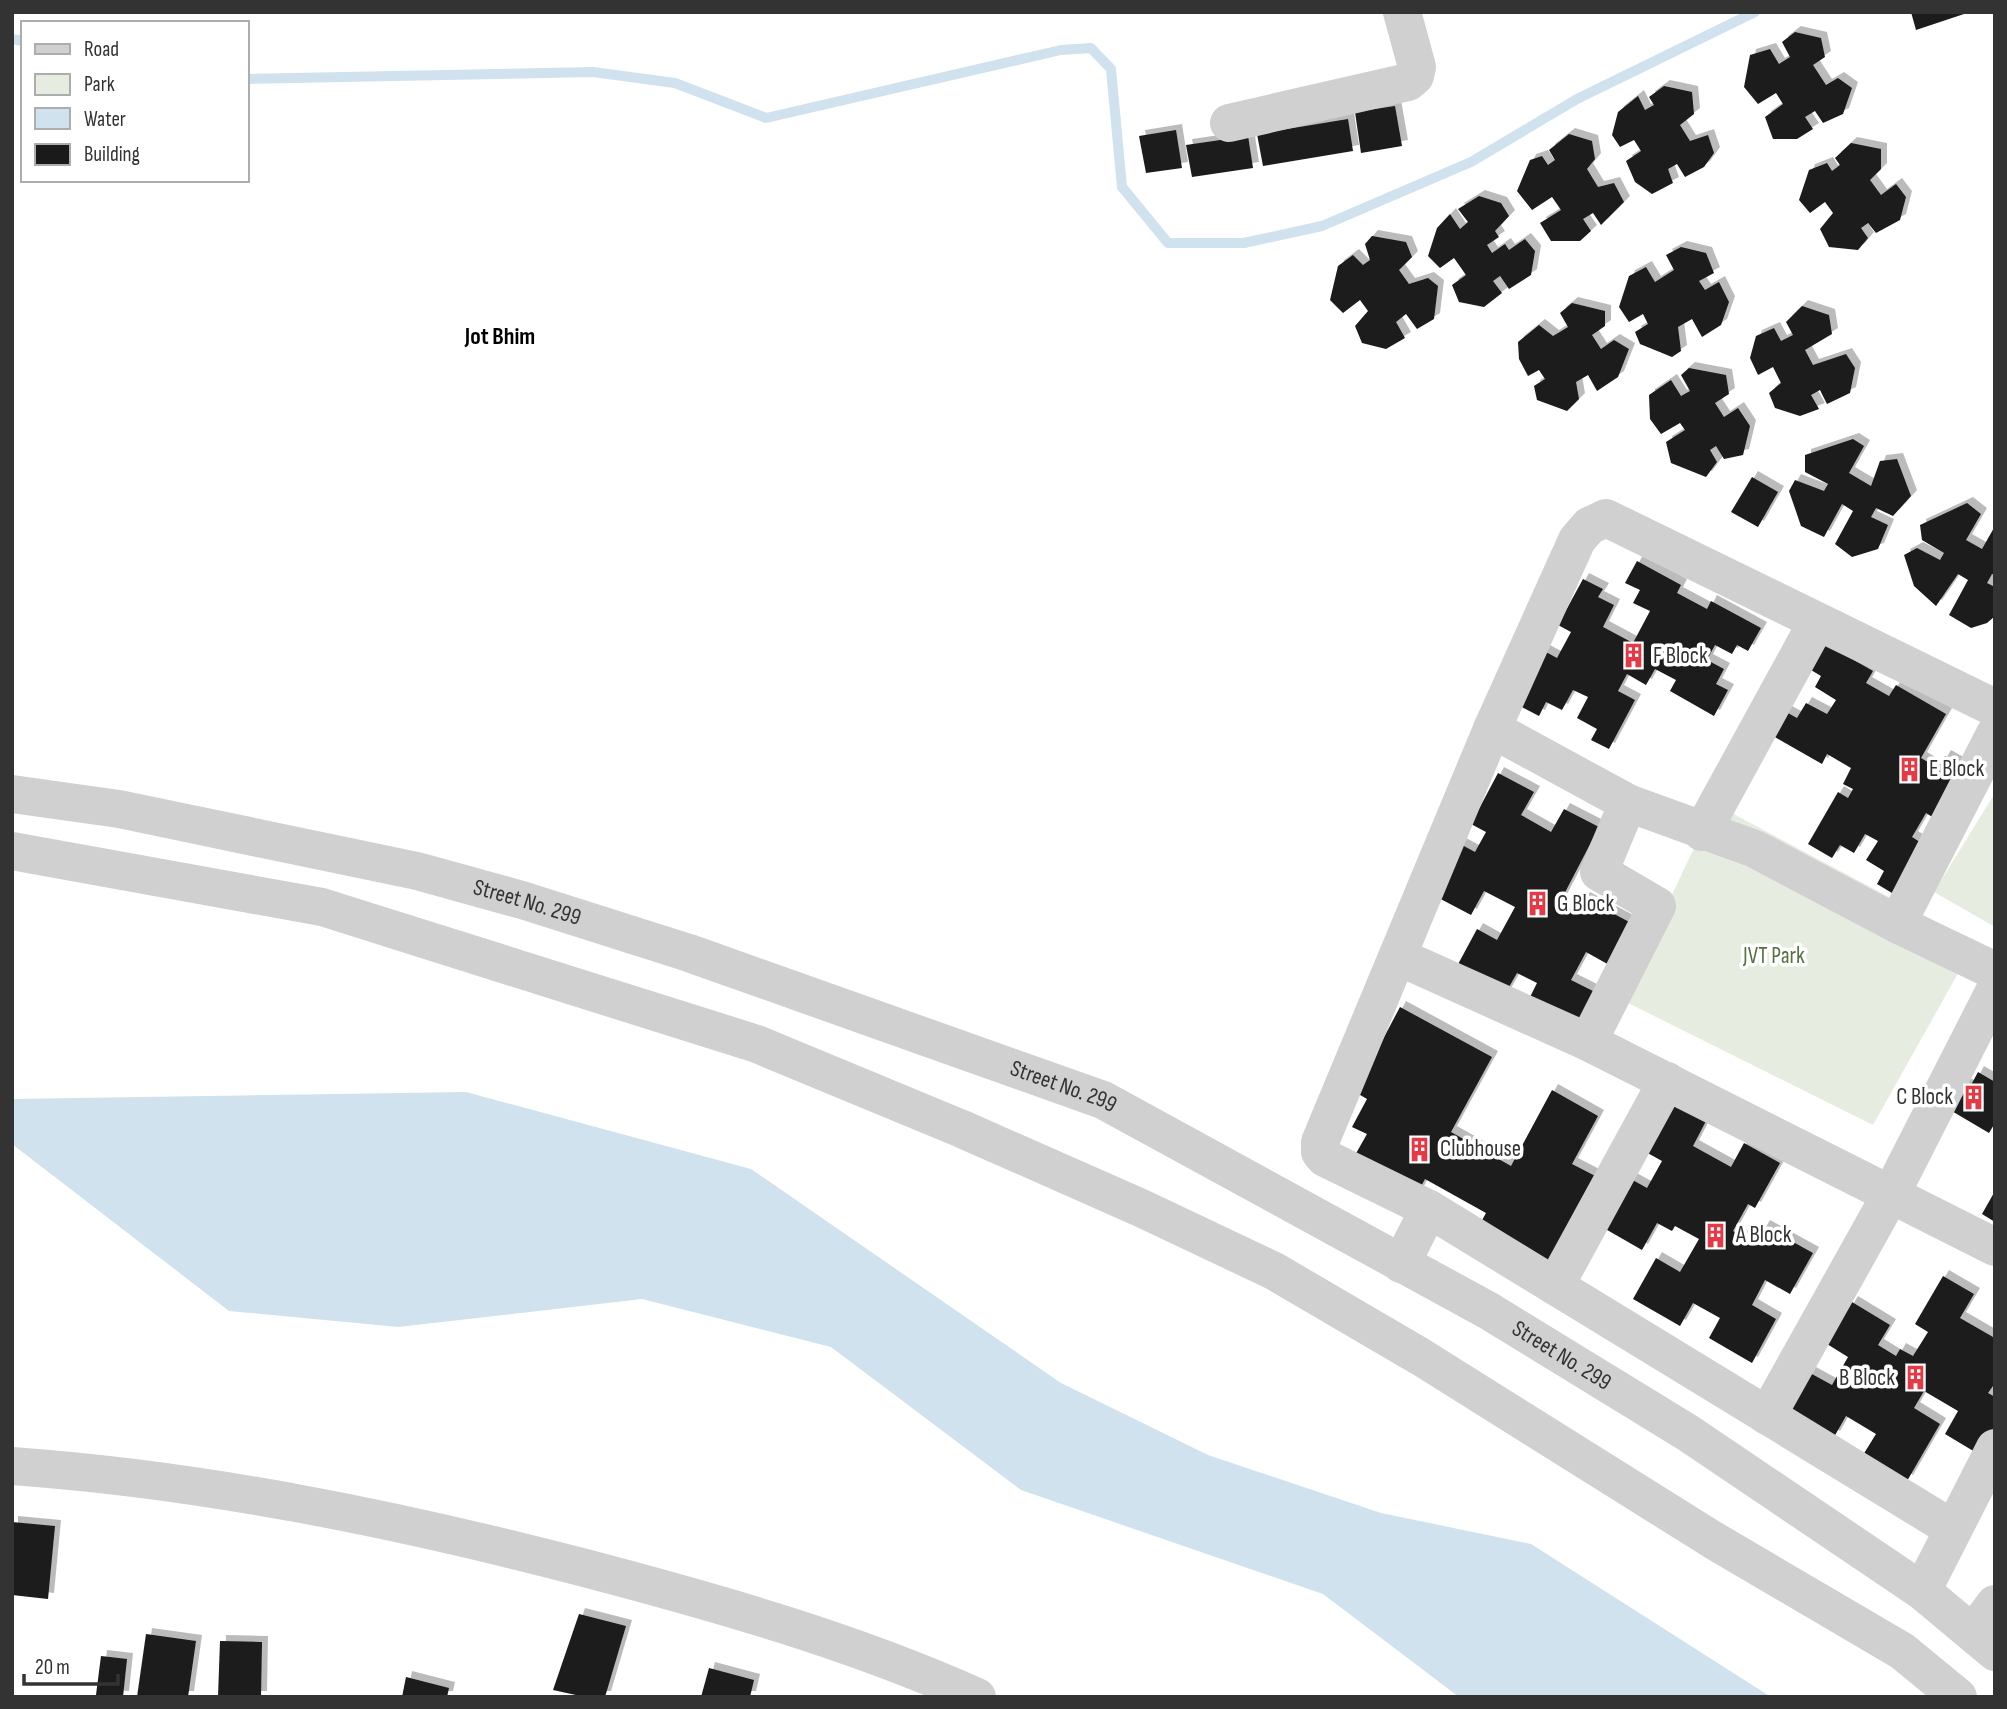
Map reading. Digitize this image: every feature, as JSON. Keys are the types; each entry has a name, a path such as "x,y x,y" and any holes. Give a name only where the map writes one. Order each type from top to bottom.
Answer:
{"street":[{"path":"1229,123 1408,82 1415,76 1417,67 1402,12"},
{"path":"1953,1529 1429,1209 1325,1158 1320,1152 1320,1142 1492,729 1577,540 1589,526 1606,518 1995,708"},
{"path":"1702,832 1817,622"},
{"path":"1492,729 1629,803 1702,832 1755,849 1897,924 1995,971"},
{"path":"1897,924 1995,734"},
{"name":"Street No. 299","path":"12,794 119,809 417,871 689,953 1103,1100 1489,1311 1688,1433 1922,1591 1987,1630"},
{"path":"1588,1042 1657,906 1599,872 1629,803"},
{"path":"12,851 322,906 757,1044 962,1129 1140,1208 1285,1278 1421,1357 1713,1540 1902,1651 1958,1697"},
{"path":"1399,957 1588,1042 1995,1247"},
{"path":"1767,1416 1891,1194 1995,990"},
{"path":"1555,1286 1667,1082"},
{"path":"1401,1264 1429,1209"},
{"path":"1922,1591 1995,1448"},
{"path":"12,1466 72,1471 271,1497 461,1536 722,1604 977,1697"}],"green space":[{"path":"1995,793 1995,927 1934,892"},
{"name":"JVT Park","path":"1715,804 1975,943 1873,1125 1622,1000"}],"water":[{"path":"466,1092 751,1169 1061,1383 1208,1455 1381,1513 1531,1544 1771,1697 1459,1697 1323,1594 1021,1490 831,1347 642,1299 398,1327 229,1311 12,1144 12,1099"}],"building":[{"path":"1911,12 1967,12 1967,13 1916,30"},
{"path":"1795,32 1821,38 1825,57 1813,65 1826,85 1838,78 1852,88 1843,114 1823,123 1815,111 1805,117 1813,129 1797,139 1773,139 1765,117 1783,104 1776,93 1758,104 1744,87 1750,55 1770,49 1779,64 1790,57 1782,42"},
{"path":"1664,86 1692,92 1694,114 1680,125 1690,141 1708,135 1714,153 1704,167 1685,177 1677,164 1668,169 1673,183 1652,194 1635,182 1626,161 1641,151 1634,140 1620,147 1612,135 1618,112 1638,96 1645,110 1654,105 1649,97"},
{"path":"1395,106 1402,146 1361,153 1355,112"},
{"path":"1348,119 1353,151 1263,166 1257,134"},
{"path":"1176,130 1182,168 1146,173 1139,136"},
{"path":"1569,134 1592,141 1595,159 1587,169 1598,187 1614,183 1624,202 1601,225 1593,213 1583,219 1591,231 1580,241 1551,241 1540,223 1561,210 1552,197 1532,210 1517,191 1530,160 1542,156 1548,165 1555,160 1549,150"},
{"path":"1248,136 1253,168 1192,177 1186,145"},
{"path":"1851,143 1881,149 1881,169 1870,180 1881,195 1896,184 1906,197 1900,220 1876,233 1868,223 1861,228 1868,238 1858,250 1829,247 1820,229 1833,213 1825,202 1810,213 1799,200 1809,170 1827,163 1832,171 1840,165 1835,158"},
{"path":"1479,196 1501,203 1509,216 1495,231 1499,237 1487,245 1492,253 1505,244 1509,250 1525,239 1535,251 1531,275 1509,289 1500,276 1493,281 1502,293 1484,307 1459,302 1452,285 1466,275 1454,258 1440,268 1428,256 1437,228 1450,214 1460,229 1468,222 1458,209"},
{"path":"1372,236 1406,242 1412,257 1399,270 1409,284 1428,278 1438,286 1434,319 1417,329 1406,314 1396,322 1405,338 1386,349 1362,343 1355,326 1368,311 1360,300 1343,313 1330,300 1338,266 1353,255 1363,265 1370,260 1365,244"},
{"path":"1681,247 1706,253 1714,273 1699,281 1705,290 1719,282 1729,302 1721,325 1702,337 1692,319 1678,327 1681,351 1672,357 1640,344 1635,332 1648,324 1643,314 1629,322 1619,307 1629,276 1646,267 1655,282 1674,270 1666,255"},
{"path":"1572,303 1605,311 1605,326 1592,335 1601,349 1614,340 1629,349 1618,377 1597,391 1588,375 1576,382 1579,399 1567,411 1537,400 1534,386 1545,379 1539,370 1528,376 1519,359 1518,342 1539,325 1553,336 1568,327 1560,313"},
{"path":"1802,306 1829,315 1832,334 1805,350 1813,365 1846,354 1855,368 1850,393 1827,404 1820,390 1811,395 1819,409 1800,416 1775,408 1769,393 1781,383 1773,367 1758,375 1750,358 1756,336 1774,328 1781,341 1793,335 1786,322"},
{"path":"1689,368 1726,375 1729,394 1715,403 1724,417 1738,408 1750,426 1743,455 1724,459 1716,446 1710,450 1717,462 1706,477 1671,463 1666,442 1685,430 1680,423 1661,434 1650,419 1649,395 1671,380 1681,396 1690,391 1681,375"},
{"path":"1853,439 1864,446 1849,473 1871,486 1880,461 1897,459 1911,496 1893,516 1876,508 1871,517 1888,525 1878,549 1852,557 1835,544 1853,511 1842,504 1824,537 1801,526 1789,491 1795,480 1824,491 1828,484 1805,472 1805,455"},
{"path":"1752,477 1778,492 1758,527 1731,512"},
{"path":"1967,503 1981,514 1966,540 1982,549 1995,526 1995,575 1992,574 1987,583 1995,587 1995,616 1987,623 1971,628 1949,615 1968,580 1958,574 1936,606 1914,586 1904,555 1917,548 1940,560 1944,553 1922,540 1920,525"},
{"name":"F Block","path":"1637,561 1681,585 1677,593 1707,609 1711,601 1761,628 1748,651 1737,645 1732,654 1715,645 1707,660 1724,669 1716,684 1728,690 1714,716 1670,691 1676,680 1655,669 1646,685 1627,674 1618,691 1635,700 1609,749 1591,740 1597,729 1577,718 1588,697 1573,690 1562,710 1546,702 1539,716 1516,704 1544,651 1557,658 1571,632 1558,625 1583,579 1603,589 1598,597 1614,605 1603,627 1633,643 1650,611 1633,603 1640,590 1625,583"},
{"name":"E Block","path":"1826,644 1873,671 1866,683 1889,696 1896,685 1946,714 1921,758 1938,768 1945,756 1970,770 1940,822 1926,813 1912,837 1926,846 1897,896 1877,884 1884,871 1866,860 1878,841 1865,834 1854,853 1840,845 1832,858 1808,844 1838,792 1848,798 1853,789 1843,784 1851,768 1827,754 1822,764 1773,736 1786,712 1797,718 1806,703 1827,714 1836,700 1815,687 1821,676 1811,670"},
{"name":"G Block","path":"1498,773 1534,792 1521,815 1551,832 1564,809 1599,827 1560,902 1577,912 1584,898 1633,924 1611,966 1586,952 1571,980 1597,993 1576,1032 1526,1005 1537,983 1517,973 1505,994 1456,968 1477,929 1497,940 1515,907 1484,891 1471,915 1433,895 1460,844 1475,852 1486,832 1471,824"},
{"name":"Clubhouse","path":"1400,1007 1492,1057 1451,1132 1511,1166 1552,1090 1598,1116 1572,1164 1601,1179 1549,1274 1475,1233 1486,1213 1425,1179 1414,1199 1350,1164 1367,1134 1352,1127 1367,1099 1355,1092"},
{"name":"C Block","path":"1978,1072 1995,1082 1995,1123 1989,1133 1945,1107 1960,1082 1970,1087"},
{"name":"A Block","path":"1672,1102 1706,1121 1693,1146 1731,1167 1744,1143 1780,1163 1755,1208 1748,1204 1733,1231 1754,1243 1764,1226 1813,1253 1790,1294 1765,1280 1752,1305 1776,1319 1752,1363 1709,1338 1720,1318 1693,1303 1680,1326 1633,1299 1656,1258 1680,1272 1699,1239 1675,1226 1672,1231 1657,1223 1642,1250 1602,1227 1629,1178 1647,1188 1662,1161 1644,1151"},
{"path":"1995,1191 1995,1222 1982,1214"},
{"name":"B Block","path":"1943,1276 1974,1294 1960,1318 1993,1337 1995,1334 1995,1383 1988,1393 1995,1397 1995,1430 1980,1455 1945,1434 1958,1411 1924,1391 1914,1408 1940,1424 1907,1481 1863,1455 1876,1434 1846,1416 1834,1437 1788,1410 1810,1373 1832,1385 1848,1357 1827,1344 1852,1302 1890,1325 1878,1345 1896,1356 1900,1349 1913,1356 1928,1332 1915,1324"},
{"path":"12,1522 55,1526 48,1599 12,1595"},
{"path":"579,1614 626,1626 605,1697 585,1697 553,1690"},
{"path":"146,1634 196,1641 188,1697 137,1697"},
{"path":"220,1641 262,1642 261,1697 218,1697"},
{"path":"101,1656 127,1659 123,1697 96,1695"},
{"path":"709,1668 754,1680 750,1697 701,1697"},
{"path":"406,1677 449,1688 447,1697 402,1697"}],"waterway":[{"path":"248,79 593,72 675,83 766,118 1061,50 1091,48 1111,69 1122,187 1168,243 1244,243 1322,226 1471,162 1577,99 1755,12"},
{"path":"12,39 21,41"}],"place":[{"name":"F Block","path":"1633,656"},
{"name":"E Block","path":"1909,769"},
{"name":"G Block","path":"1537,904"},
{"name":"C Block","path":"1973,1097"},
{"name":"Clubhouse","path":"1420,1149"},
{"name":"A Block","path":"1716,1235"},
{"name":"B Block","path":"1915,1378"}],"district":[{"name":"Jot Bhim","path":"500,336"}]}
